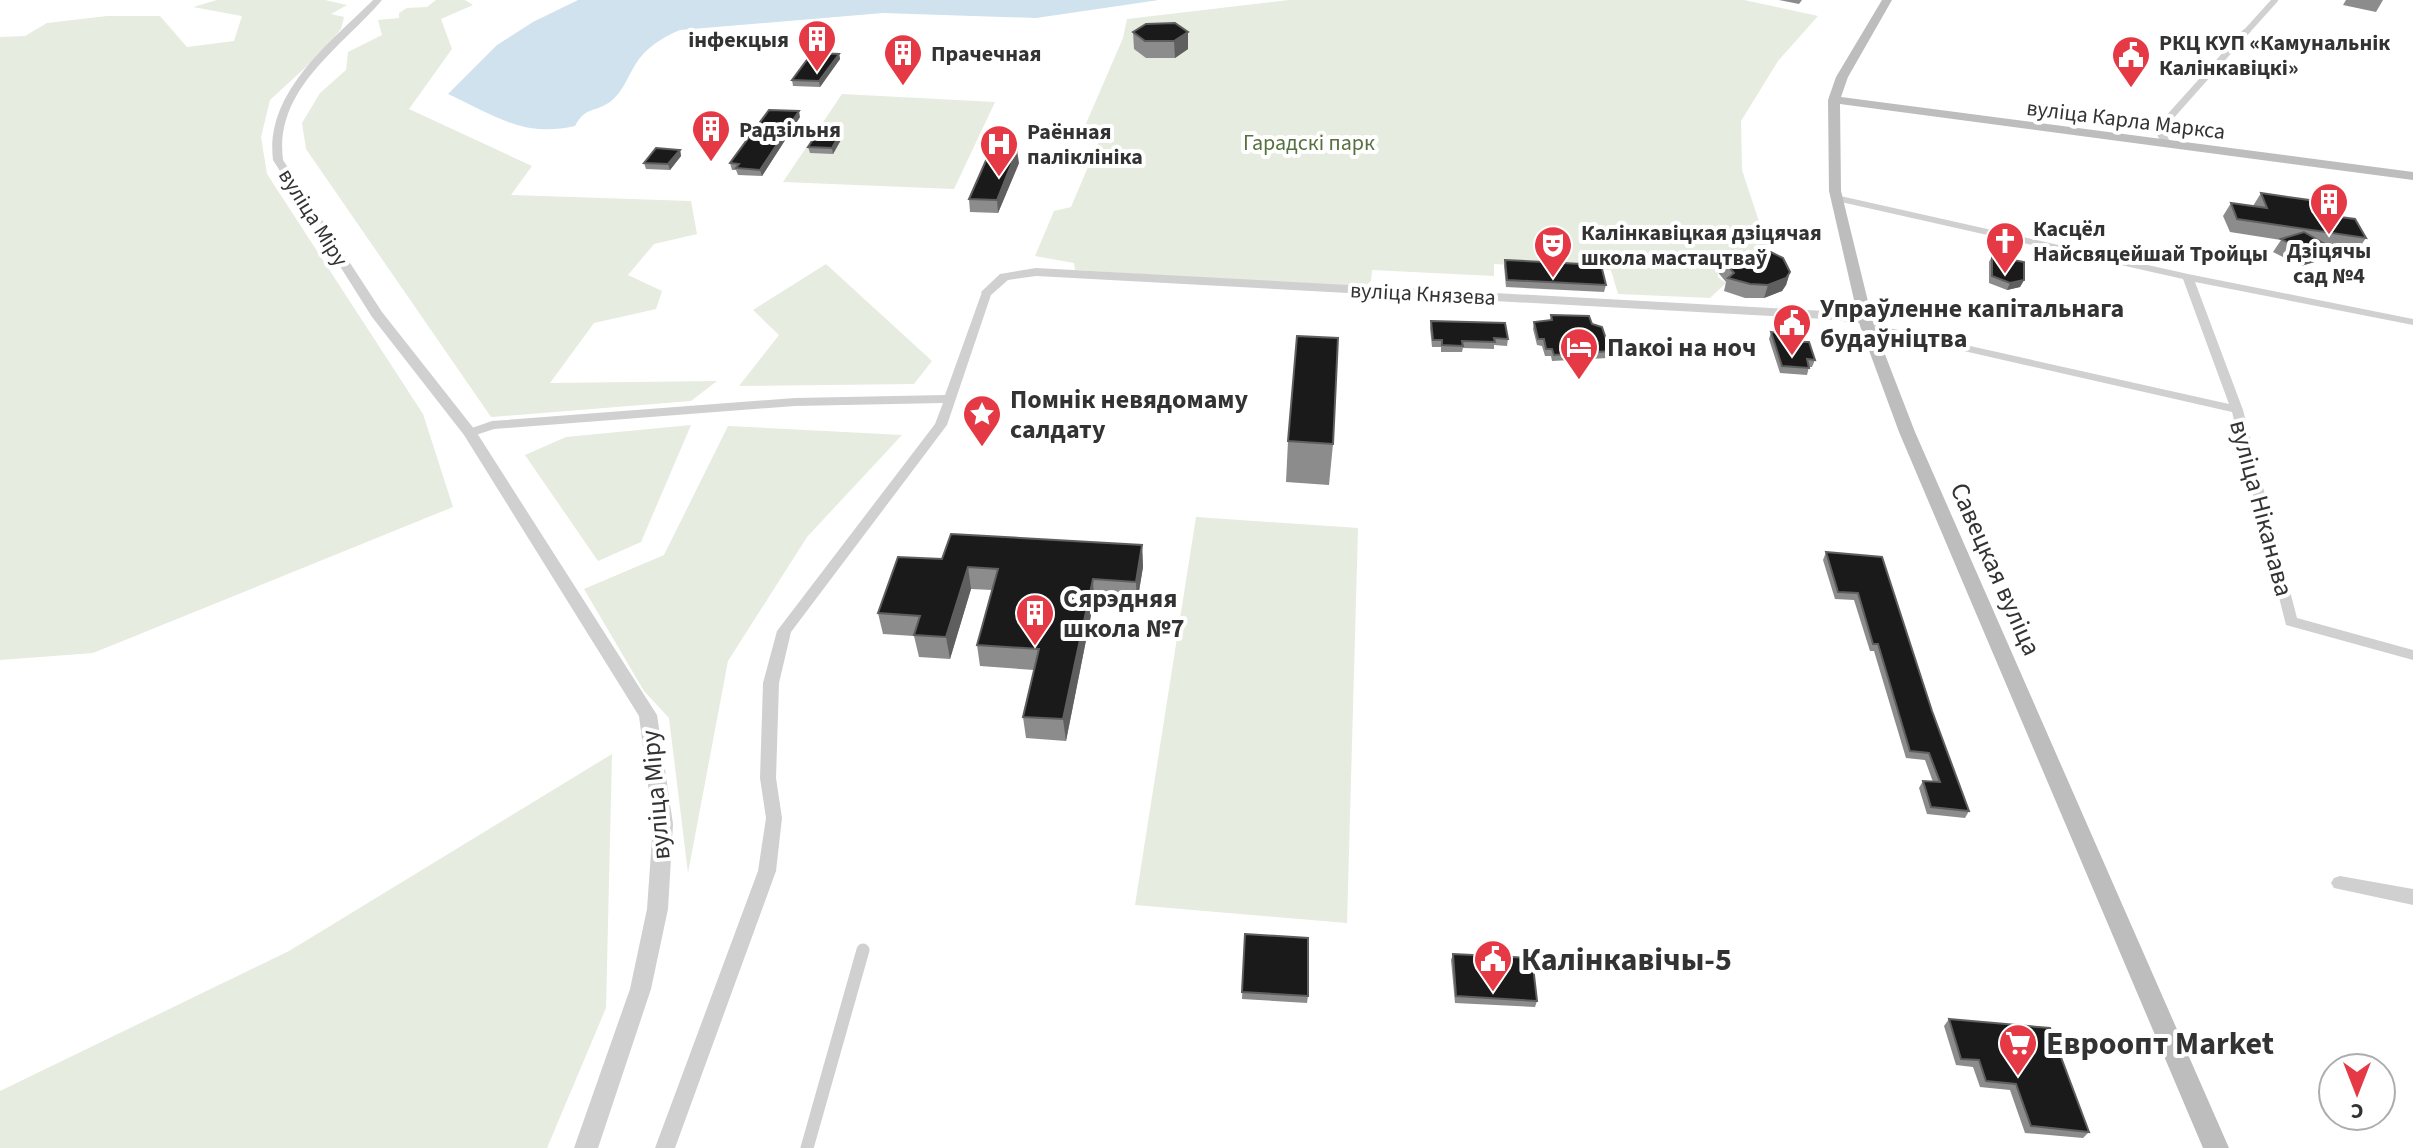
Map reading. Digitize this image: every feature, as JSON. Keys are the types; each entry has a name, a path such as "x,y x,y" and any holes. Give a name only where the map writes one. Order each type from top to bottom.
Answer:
{"main road":[{"name":"Савецкая вуліца","path":"1887,0 1842,77 1834,100 1836,198 1866,323 1907,432 2216,1148"},
{"name":"вуліца Карла Маркса","path":"1834,100 2413,176"}],"street":[{"name":"вуліца Міру","path":"378,0 304,77 276,125 274,149 304,203 377,314 470,433 648,715 650,748 659,784 663,820 662,892 641,996 586,1148"},
{"path":"2166,144 2159,129 2275,0"},
{"path":"1836,198 2188,277 2413,322"},
{"name":"вуліца Князева","path":"987,292 1004,277 1020,272 1036,272 1748,310 1866,323"},
{"name":"вуліца Ніканава","path":"2188,277 2237,410 2291,621 2413,655"},
{"path":"665,1148 767,871 774,818 768,778 771,683 784,631 941,425 987,292"},
{"path":"1866,323 2237,410"},
{"path":"470,433 492,425 795,402 950,399"},
{"path":"2340,883 2413,897"},
{"path":"807,1148 863,950"}],"green space":[{"path":"217,0 325,0 347,5 331,14 344,17 341,29 320,54 270,100 261,137 267,174 423,414 453,507 93,653 0,660 0,37 25,36 47,23 107,16 160,16 187,47 234,41 242,16 193,7"},
{"path":"436,0 465,0 473,5 441,19 452,49 409,109 532,166 511,195 691,201 697,234 654,244 628,275 662,291 656,309 594,323 550,383 717,381 691,401 491,417 306,149 302,123 320,93 346,70 348,52 382,35 378,20 399,18 399,13 407,8 427,7"},
{"name":"Гарадскі парк","path":"1289,0 1744,0 1818,16 1778,61 1741,121 1742,170 1770,255 1718,267 1718,277 1726,283 1710,298 1618,294 1611,270 1494,264 1494,276 1372,270 1371,281 1365,286 1352,287 1075,270 1074,263 1035,256 1054,211 1071,207 1099,141 1085,126 1123,38 1127,19"},
{"path":"842,94 995,102 954,189 783,182"},
{"path":"826,264 932,361 914,384 739,386 779,335 753,310"},
{"path":"691,425 641,542 598,561 525,455 566,437"},
{"path":"728,426 902,435 807,537 728,661 688,873 669,718 644,691 584,589 664,555"},
{"path":"1196,517 1358,528 1347,923 1135,905"},
{"path":"612,754 606,1008 547,1148 0,1148 0,1091 289,951"}],"water":[{"path":"578,0 1159,0 1036,18 883,13 680,30 644,53 622,89 610,102 587,113 575,126 556,129 524,127 448,94 497,45 533,22"}],"building":[{"path":"1175,23 1188,32 1174,41 1145,41 1133,32 1146,24"},
{"name":"інфекцыя","path":"812,53 839,54 819,81 792,80"},
{"path":"769,110 799,111 760,170 736,168 739,164 730,163"},
{"path":"818,132 841,132 832,148 808,147"},
{"path":"656,148 680,150 668,164 644,163"},
{"path":"991,149 1017,150 997,200 969,199"},
{"path":"2261,193 2309,200 2318,214 2355,219 2366,238 2237,219 2231,203 2267,208"},
{"path":"2304,232 2330,247 2309,253 2281,239"},
{"path":"1741,252 1761,257 1771,252 1783,258 1790,272 1786,278 1768,285 1728,278 1734,273 1720,257"},
{"name":"Касцёл Найсвяцейшай Тройцы","path":"1992,256 2024,262 2024,280 2010,283 1992,276"},
{"name":"Калінкавіцкая дзіцячая школа мастацтваў","path":"1505,260 1601,265 1606,285 1507,280"},
{"path":"1551,315 1589,316 1592,324 1602,327 1610,351 1554,355 1552,349 1546,349 1544,339 1538,339 1534,322 1552,320"},
{"path":"1431,321 1505,323 1508,339 1494,338 1495,342 1462,341 1463,346 1442,345 1442,340 1433,340"},
{"name":"Упраўленне капітальнага будаўніцтва","path":"1771,332 1801,335 1803,342 1809,342 1815,360 1807,359 1809,368 1782,366"},
{"path":"1297,336 1338,338 1333,444 1288,441"},
{"name":"Сярэдняя школа №7","path":"951,534 1142,545 1136,582 1093,579 1063,719 1023,717 1039,649 977,645 998,569 968,567 946,637 914,635 920,616 878,613 898,557 942,559"},
{"path":"1826,552 1882,557 1932,711 1969,811 1931,807 1923,781 1940,782 1929,753 1910,751 1878,644 1873,644 1858,593 1838,592"},
{"path":"1245,934 1308,938 1308,996 1242,992"},
{"name":"Калінкавічы-5","path":"1453,954 1532,958 1537,1001 1456,996"},
{"name":"Евроопт Market","path":"1949,1019 2050,1028 2089,1132 2031,1126 2016,1084 1986,1081 1979,1060 1961,1059"}],"place":[{"name":"інфекцыя","path":"817,73"},
{"name":"Прачечная","path":"903,87"},
{"name":"РКЦ КУП «Камунальнік Калінкавіцкі»","path":"2131,89"},
{"name":"Радзільня","path":"711,163"},
{"name":"Раённая паліклініка","path":"999,178"},
{"name":"Дзіцячы сад №4","path":"2329,236"},
{"name":"Касцёл Найсвяцейшай Тройцы","path":"2005,275"},
{"name":"Калінкавіцкая дзіцячая школа мастацтваў","path":"1553,279"},
{"name":"Упраўленне капітальнага будаўніцтва","path":"1792,357"},
{"name":"Пакоі на ноч","path":"1579,381"},
{"name":"Помнік невядомаму салдату","path":"982,448"},
{"name":"Сярэдняя школа №7","path":"1035,647"},
{"name":"Калінкавічы-5","path":"1493,993"},
{"name":"Евроопт Market","path":"2018,1077"}]}
